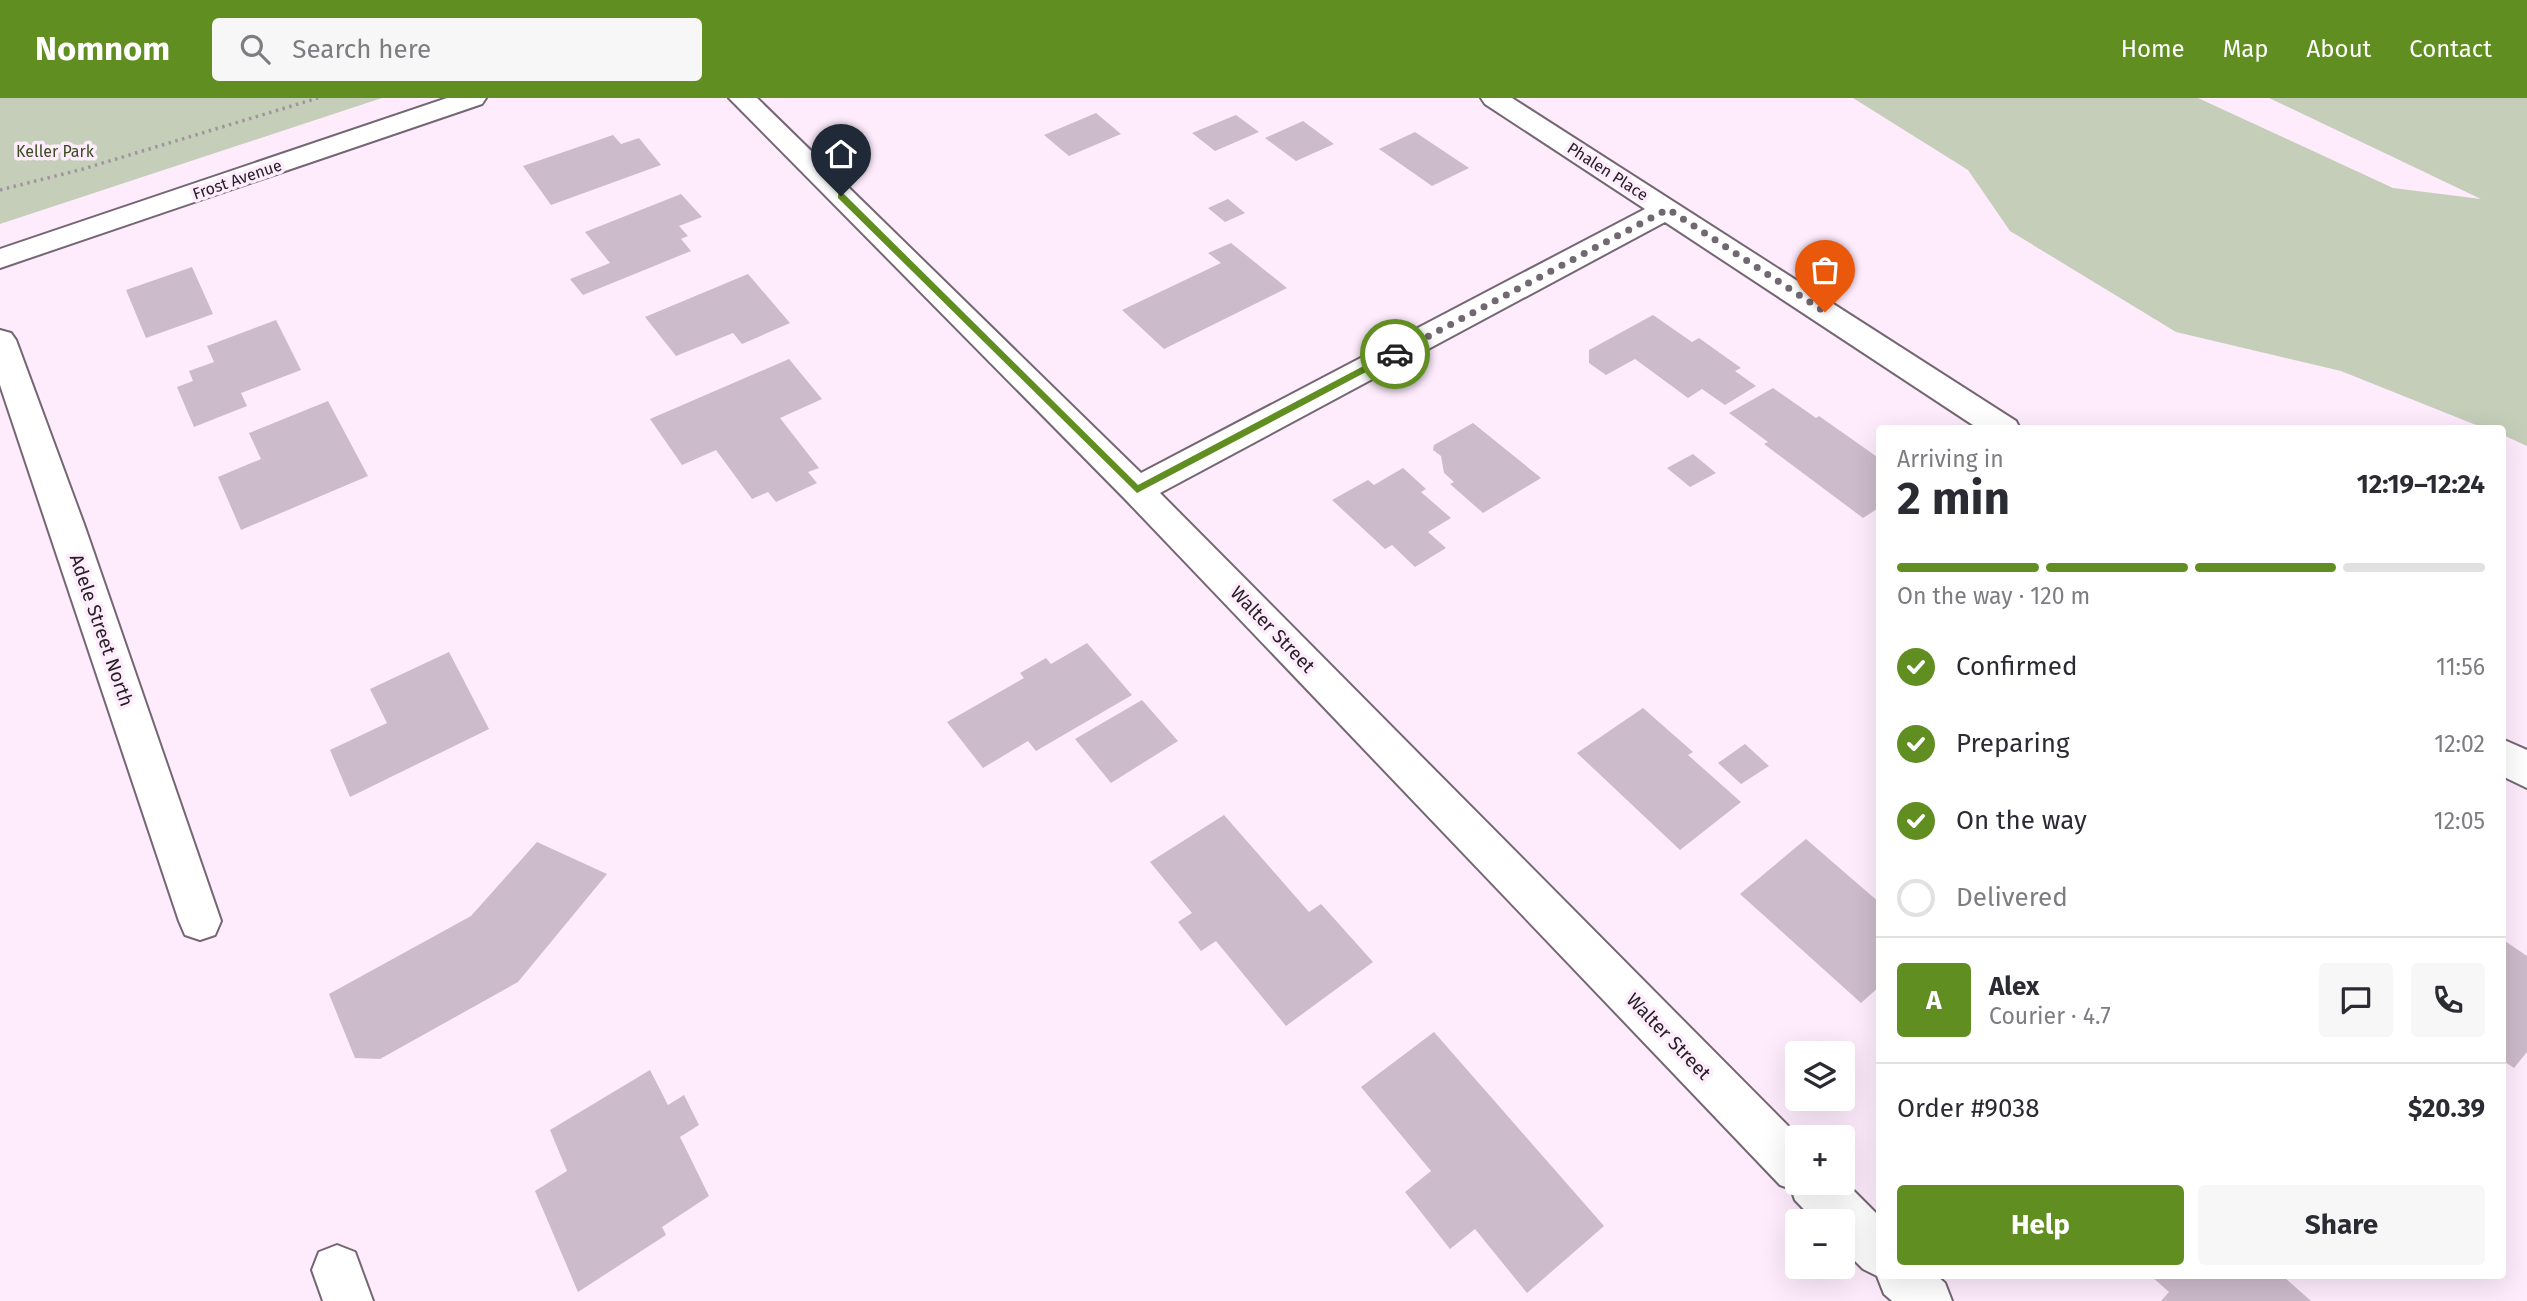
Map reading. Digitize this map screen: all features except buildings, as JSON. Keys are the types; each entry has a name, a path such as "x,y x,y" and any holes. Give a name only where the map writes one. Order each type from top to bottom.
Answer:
{"street":[{"name":"Frost Avenue","path":"0,259 473,98"},
{"name":"Walter Street","path":"742,98 1137,490 1785,1156"},
{"name":"Phalen Place","path":"1494,98 1998,425"},
{"path":"1137,490 1668,209"},
{"name":"Adele Street North","path":"0,340 72,540 200,921"},
{"path":"2506,758 2527,771"},
{"path":"1824,1195 1876,1248"},
{"path":"1905,1279 1927,1301"}],"path":[{"path":"0,190 120,159 318,98"}],"green space":[{"name":"Keller Park","path":"0,98 382,98 0,224"},
{"path":"1853,98 2198,98 2393,188 2481,199 2269,98 2527,98 2527,446 2506,436 2506,425 2476,425 2341,371 2176,332 2010,231 1968,170"}],"way so far":[{"path":"1395,354 1668,209 1825,312"}],"route":[{"path":"841,196 1137,490 1395,354"}]}
